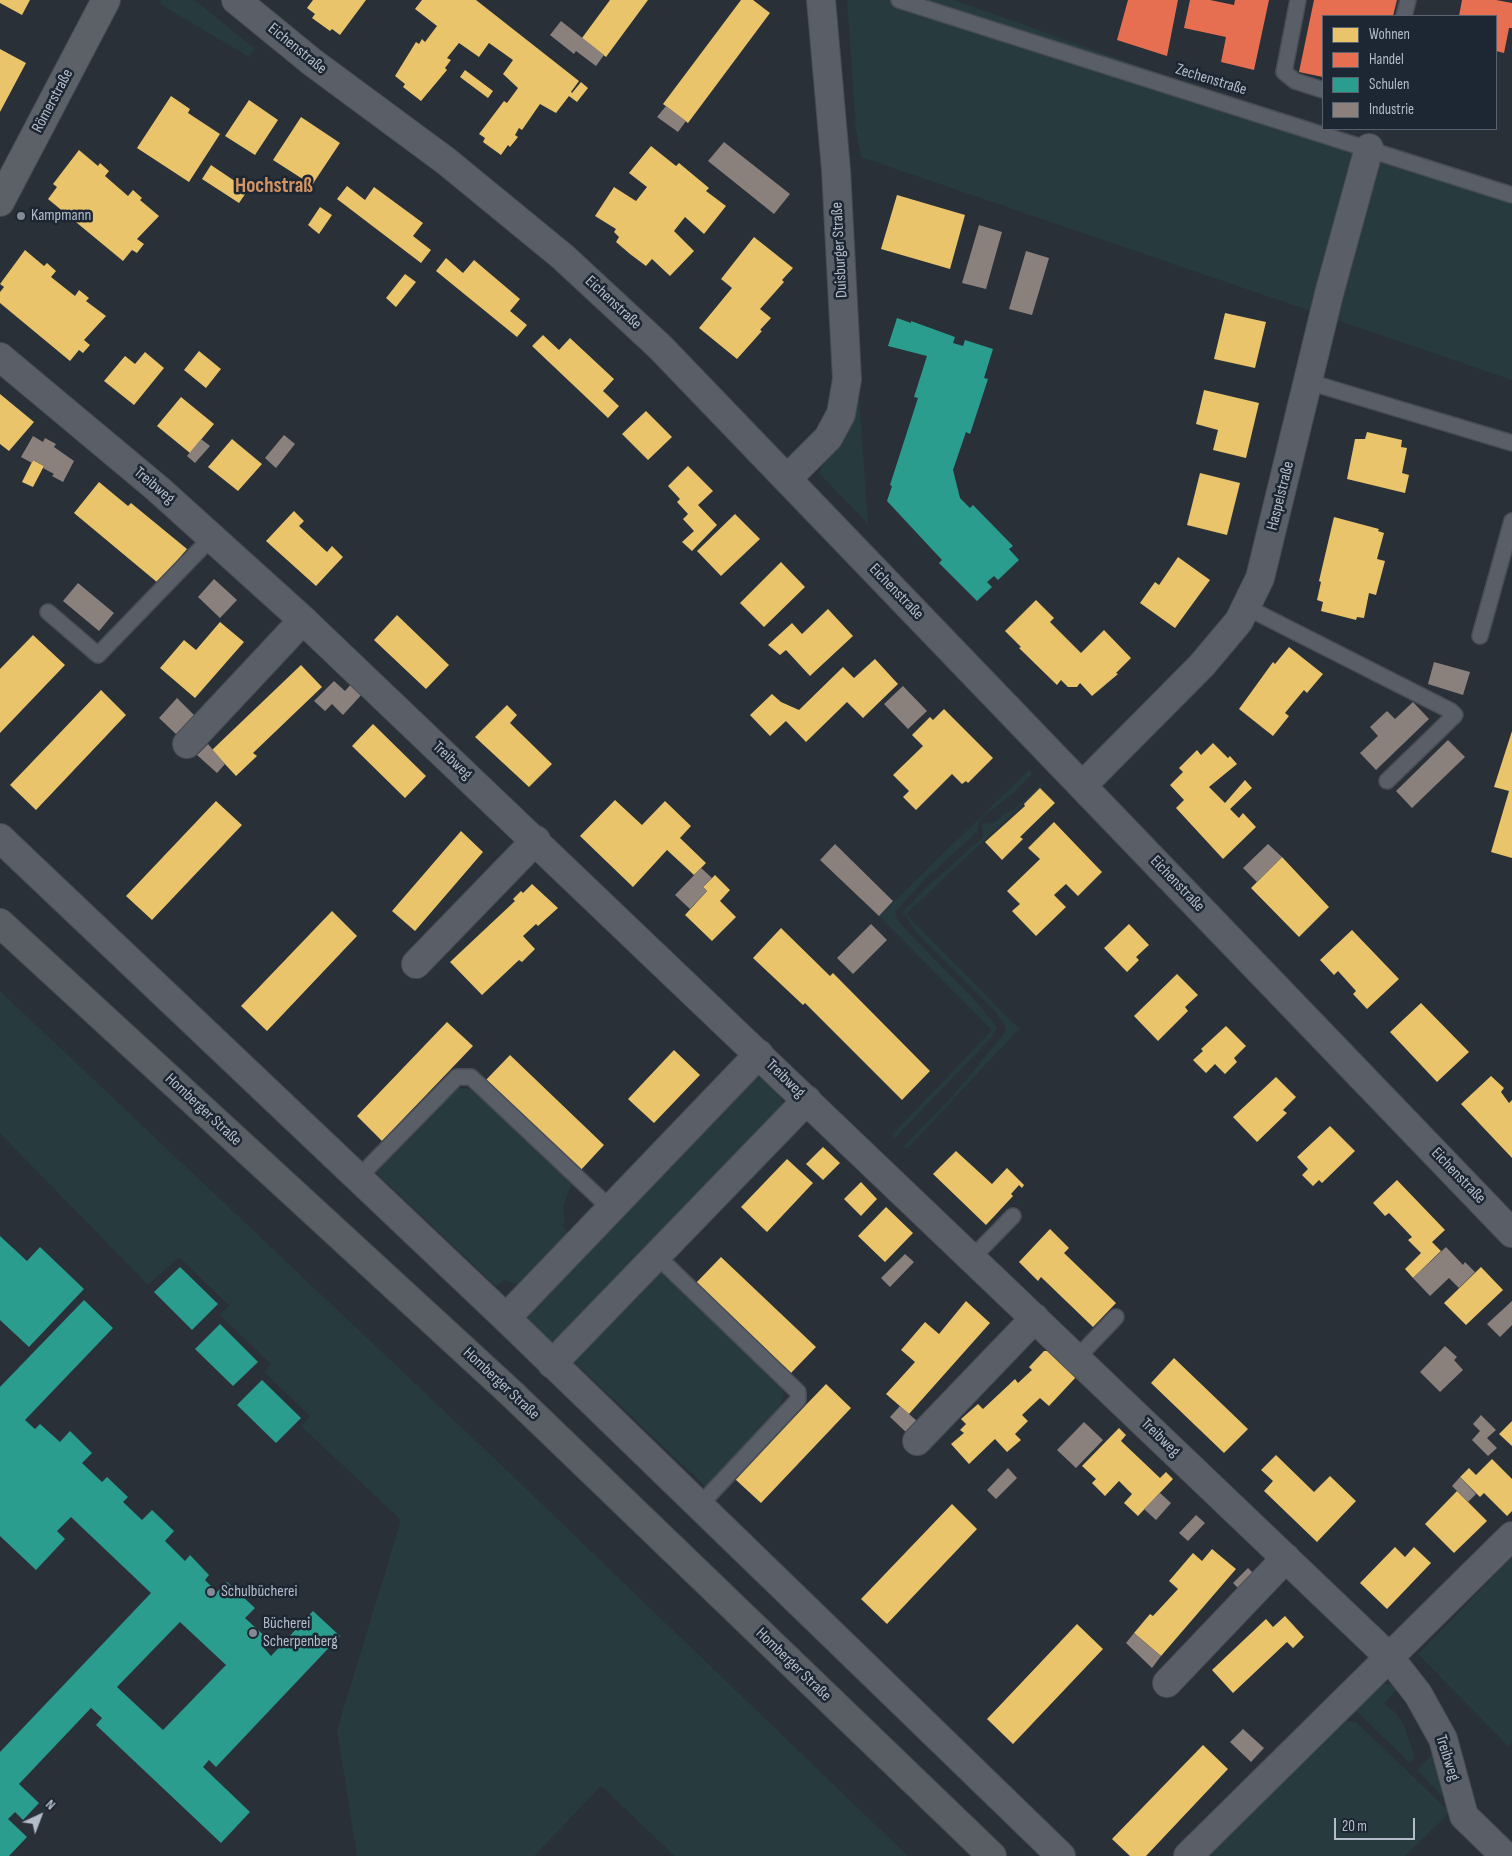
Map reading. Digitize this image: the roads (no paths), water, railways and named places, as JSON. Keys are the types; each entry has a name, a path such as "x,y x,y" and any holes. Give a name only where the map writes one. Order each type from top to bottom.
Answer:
{"main road":[{"name":"Römerstraße","path":"0,202 106,0"},
{"name":"Homberger Straße","path":"0,923 511,1393 992,1856"}],"street":[{"name":"Eichenstraße","path":"236,0 312,62 446,161 563,257 660,347 1512,1233"},
{"name":"Duisburger Straße","path":"787,479 828,438 841,414 847,380 836,170 821,0"},
{"name":"Haspelstraße","path":"1082,786 1202,665 1239,621 1260,578 1329,294 1369,148"},
{"name":"Treibweg","path":"0,357 212,537 303,620 536,840 1389,1657 1418,1694 1443,1739 1464,1816 1505,1856"},
{"path":"186,744 303,620"},
{"path":"0,838 506,1318 1061,1856"},
{"path":"416,964 536,840"},
{"path":"506,1318 759,1054"},
{"path":"552,1364 807,1100"},
{"path":"916,1442 1035,1318"},
{"path":"1188,1856 1512,1536"},
{"path":"1168,1683 1286,1558"}],"lane":[{"name":"Zechenstraße","path":"899,0 1512,195"},
{"path":"1298,0 1284,72 1288,77 1322,90"},
{"path":"1404,15 1408,0"},
{"path":"1309,382 1512,443"},
{"path":"1480,636 1512,520"},
{"path":"48,612 98,655 212,537"},
{"path":"1246,607 1451,710 1455,715 1387,781"},
{"path":"358,1178 457,1076 472,1077 611,1209"},
{"path":"972,1258 1013,1216"},
{"path":"656,1256 798,1392 798,1400 699,1506"},
{"path":"1077,1358 1116,1317"}],"place":[{"name":"Kampmann","path":"21,216"},
{"name":"Schulbücherei","path":"211,1592"},
{"name":"Bücherei Scherpenberg","path":"253,1633"}],"district":[{"name":"Hochstraß","path":"274,187"}]}
